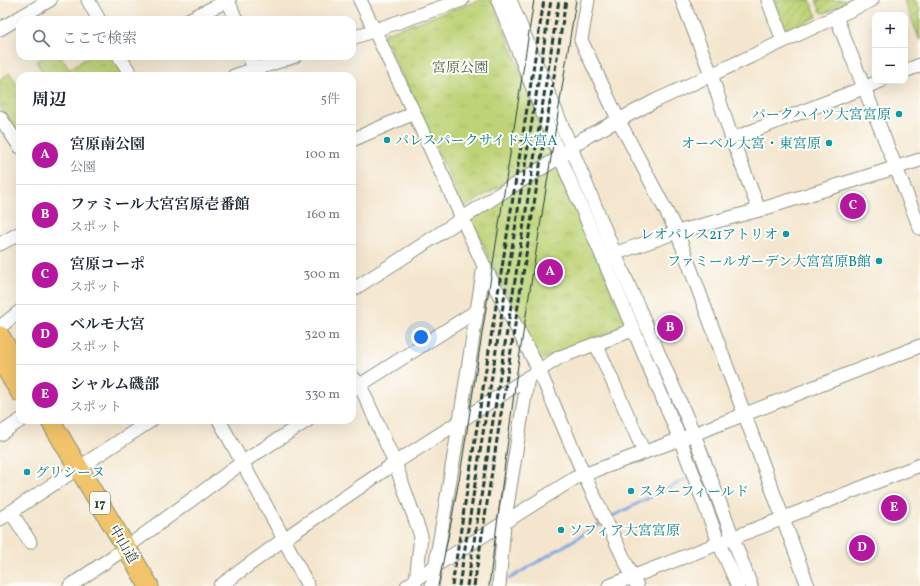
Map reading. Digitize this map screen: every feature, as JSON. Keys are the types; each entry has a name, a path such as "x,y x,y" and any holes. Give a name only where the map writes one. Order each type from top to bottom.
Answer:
{"highway":[{"path":"0,336 16,363"},
{"path":"0,359 16,385"},
{"name":"中山道","path":"40,424 74,471 121,550 149,586"},
{"name":"中山道","path":"52,424 74,471"},
{"name":"中山道","path":"121,550 135,586"}],"street":[{"path":"22,16 50,0"},
{"path":"88,0 97,16"},
{"path":"196,16 228,0 234,16"},
{"path":"360,0 414,113 534,374 634,581"},
{"path":"356,37 462,0"},
{"path":"498,0 566,152 686,437 727,540 751,586"},
{"path":"510,0 566,152"},
{"path":"588,0 581,40 619,120 677,232 808,586"},
{"path":"682,0 711,74 732,139 759,210"},
{"path":"768,0 783,41"},
{"path":"356,287 501,192 566,152 584,138 711,74 836,18 872,0"},
{"path":"836,18 920,228"},
{"path":"0,29 16,20"},
{"path":"122,60 129,72"},
{"path":"251,60 254,69"},
{"path":"245,72 282,60"},
{"path":"908,70 920,65"},
{"path":"732,139 874,84"},
{"path":"356,138 414,113"},
{"path":"2,124 16,142"},
{"path":"609,256 677,232 759,210 920,160"},
{"path":"0,244 16,235"},
{"path":"609,256 633,330 686,437"},
{"path":"432,586 484,266"},
{"path":"356,383 478,310"},
{"path":"0,327 16,314"},
{"path":"220,586 284,538 394,463 560,357 633,330"},
{"path":"596,344 644,452"},
{"path":"412,583 436,566 575,478 744,415 920,346"},
{"path":"499,586 504,524 534,374"},
{"path":"356,386 394,463 421,536 412,583"},
{"path":"0,434 16,423"},
{"path":"0,519 146,424"},
{"path":"221,424 284,538 308,586"},
{"path":"70,586 242,462 302,424"},
{"path":"609,586 634,581 727,540 920,465"},
{"path":"11,512 30,542"},
{"path":"727,540 738,586"}],"green space":[{"name":"宮原公園","path":"480,0 492,0 554,152 464,208 383,34"},
{"path":"774,0 810,0 817,17 789,30 786,29"},
{"path":"816,0 853,0 825,13 821,12"},
{"path":"904,0 915,0 920,9 920,41"},
{"path":"63,60 69,69 84,60 115,60 123,72 42,72 36,61"},
{"path":"10,73 16,83 16,131 0,107 0,79"},
{"path":"558,163 626,326 539,361 470,218"}],"waterway":[{"path":"665,384 686,434"},
{"path":"688,439 698,464"},
{"path":"613,516 690,477"},
{"path":"509,579 599,525"}],"tram line":[{"path":"438,586 461,469 534,0"},
{"path":"489,586 516,378 576,0"}],"railway":[{"path":"452,586 544,0"},
{"path":"459,586 551,0"},
{"path":"467,586 559,0"},
{"path":"474,586 566,0"}],"place":[{"name":"パークハイツ大宮宮原","path":"899,114"},
{"name":"パレスパークサイド大宮A","path":"387,140"},
{"name":"オーベル大宮・東宮原","path":"829,143"},
{"name":"宮原コーポ","path":"853,206"},
{"name":"レオパレス21アトリオ","path":"786,234"},
{"name":"ファミールガーデン大宮宮原B館","path":"879,261"},
{"name":"宮原南公園","path":"550,272"},
{"name":"ファミール大宮宮原壱番館","path":"670,328"},
{"name":"グリシーヌ","path":"27,472"},
{"name":"スターフィールド","path":"631,491"},
{"name":"シャルム磯部","path":"894,508"},
{"name":"ソフィア大宮宮原","path":"561,530"},
{"name":"ベルモ大宮","path":"862,548"}]}
